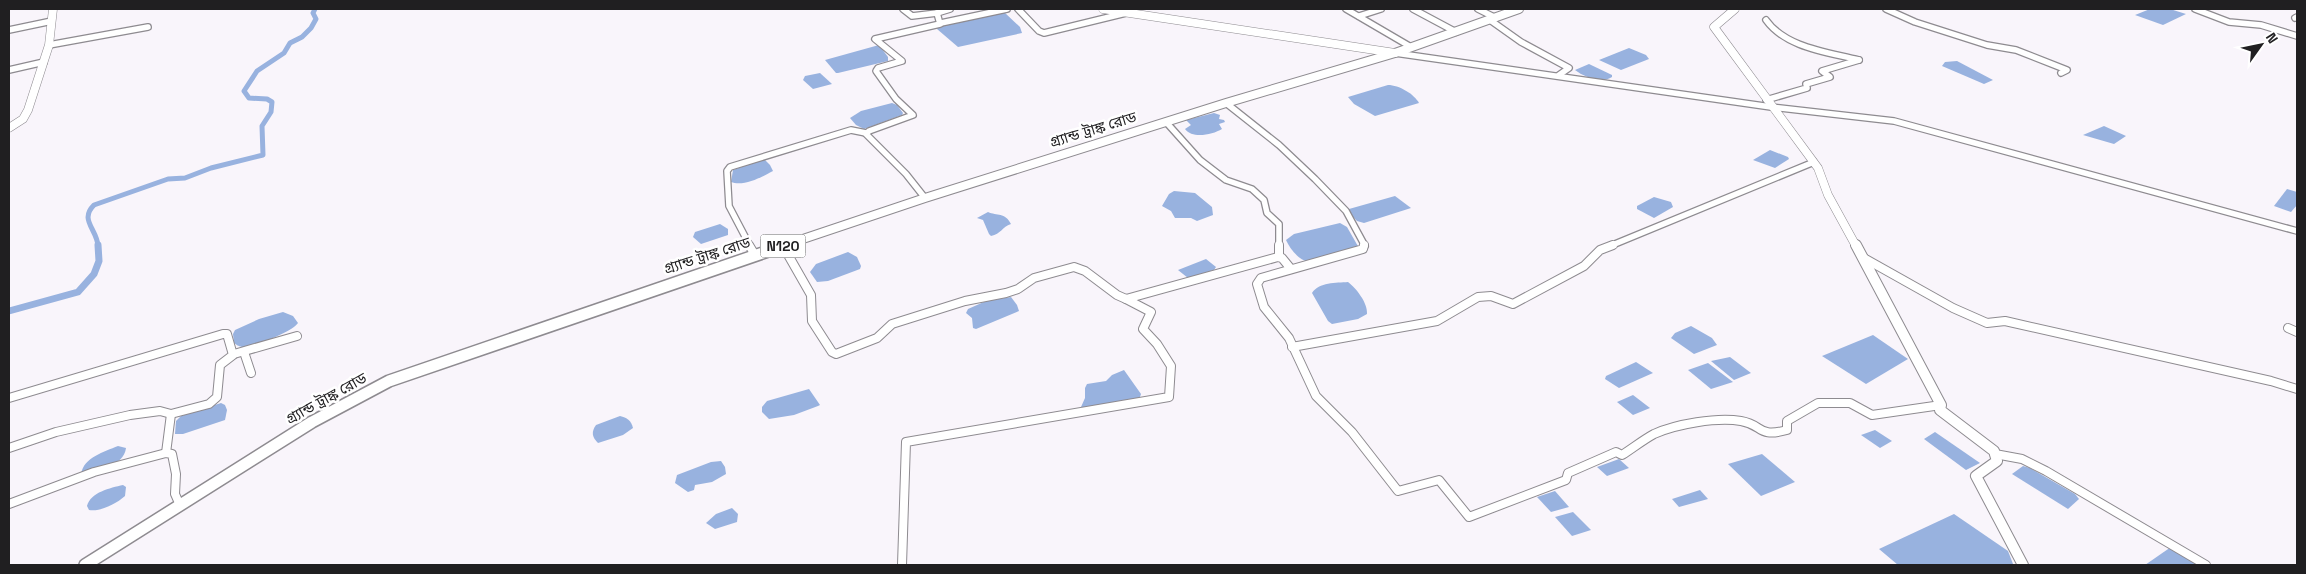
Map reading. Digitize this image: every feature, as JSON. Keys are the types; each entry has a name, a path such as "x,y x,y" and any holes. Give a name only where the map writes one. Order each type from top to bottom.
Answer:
{"highway":[{"name":"গ্র্যান্ড ট্রাঙ্ক রোড","path":"85,565 179,503 312,422 389,381 925,198 1226,103 1395,53 1519,9"}],"main road":[{"path":"11,125 22,119 28,110 44,62 54,9"},
{"path":"1103,9 1395,53"},
{"path":"1735,9 1714,27 1814,162 1828,195 1941,405 1940,410 1994,451 1997,461 1976,476 2023,565"}],"street":[{"path":"903,9 912,16 937,13 950,9"},
{"path":"866,133 913,115 896,99 876,71 878,68 902,61 878,42 875,37 1007,9"},
{"path":"1018,9 1044,33 1127,13"},
{"path":"1346,9 1411,47"},
{"path":"1359,16 1381,9"},
{"path":"1413,9 1456,32"},
{"path":"1478,9 1520,42 1569,68 1558,76"},
{"path":"1886,9 1987,45 2016,50 2068,70 2061,73"},
{"path":"2195,9 2229,22 2260,25 2297,36"},
{"path":"937,13 941,23"},
{"path":"1766,20 1775,32 1788,38 1808,46 1859,60 1822,71 1830,78 1806,84 1807,88 1769,103"},
{"path":"9,30 52,21"},
{"path":"48,45 148,27"},
{"path":"1395,53 1894,121 2297,231"},
{"path":"9,70 44,62"},
{"path":"1226,103 1279,145 1315,178 1346,211 1365,246 1362,249 1261,278 1257,284 1264,307 1288,336 1316,396 1352,432 1398,491 1439,480 1469,518 1566,480 1568,473 1616,452 1622,455 1655,434 1688,424 1730,420 1748,422 1764,432 1772,434 1787,430 1787,421 1818,403 1850,404 1872,415 1941,405"},
{"path":"1166,122 1200,160 1226,180 1252,189 1264,200 1267,213 1279,224 1279,256 1291,269"},
{"path":"755,255 730,206 726,179 727,171 730,168 854,130 866,133 906,174 925,198"},
{"path":"1292,348 1437,321 1478,297 1491,296 1513,304 1584,266 1600,250 1814,162"},
{"path":"782,246 802,276 811,295 812,321 832,352 836,354 877,338 887,326 892,324 965,301 1006,293 1018,289 1034,278 1074,267 1085,271 1117,295 1151,312 1143,329 1157,344 1171,366 1169,396 906,442 902,565"},
{"path":"1126,299 1279,256"},
{"path":"1862,256 1953,308 1987,323 2005,321 2271,381 2297,389"},
{"path":"2288,328 2297,332"},
{"path":"9,398 89,375 153,353 223,334 228,334 234,354"},
{"path":"9,448 56,432 130,415 160,411 171,414 214,401 217,397 220,366 234,354 297,336"},
{"path":"244,352 251,372"},
{"path":"166,453 170,443 169,419 171,414"},
{"path":"9,504 94,472 166,453 172,454 176,474 175,494 179,503"},
{"path":"1995,454 2022,459 2046,471 2206,565"}],"water":[{"path":"2150,9 2170,9 2186,14 2163,25 2135,15"},
{"path":"1004,12 1020,27 1022,33 958,47 937,29 938,26"},
{"path":"879,45 888,57 888,61 836,73 825,60"},
{"path":"1629,48 1646,55 1649,59 1621,70 1599,60"},
{"path":"1957,61 1993,80 1984,84 1942,66 1945,62"},
{"path":"1589,64 1612,75 1612,77 1598,80 1575,70"},
{"path":"820,73 832,84 813,89 803,80 805,76"},
{"path":"1388,85 1406,91 1414,96 1419,103 1375,116 1354,104 1348,97"},
{"path":"892,103 897,105 903,113 902,115 864,129 856,125 850,118 861,111"},
{"path":"1214,113 1220,115 1219,119 1225,122 1219,124 1222,129 1213,133 1197,135 1185,129 1191,125 1186,120"},
{"path":"2104,126 2126,136 2114,144 2083,135"},
{"path":"1770,150 1789,159 1775,168 1753,160"},
{"path":"764,159 773,171 747,182 731,182 733,170"},
{"path":"2287,189 2297,192 2297,205 2291,212 2274,206"},
{"path":"1174,191 1195,193 1212,207 1213,215 1197,221 1191,218 1175,218 1171,211 1162,206 1169,194"},
{"path":"1395,196 1411,208 1364,223 1357,221 1347,211 1349,209"},
{"path":"1654,197 1671,202 1673,207 1654,218 1637,209 1637,206"},
{"path":"988,212 1003,216 1011,224 991,236 983,220 977,218"},
{"path":"1340,223 1347,227 1359,248 1310,262 1295,254 1286,240 1294,234"},
{"path":"720,224 728,229 728,235 701,244 693,237 695,232"},
{"path":"848,252 857,257 861,266 860,269 828,281 817,282 810,272 816,264"},
{"path":"1206,259 1216,267 1214,270 1188,278 1178,270"},
{"path":"1348,282 1361,296 1366,305 1367,314 1358,319 1332,324 1328,321 1312,293 1323,285"},
{"path":"1011,297 1019,311 976,329 973,328 972,318 966,313 968,309 986,301"},
{"path":"283,312 293,316 298,323 288,331 272,339 247,347 234,343 233,334 235,330 259,319"},
{"path":"1691,326 1712,338 1717,345 1694,354 1671,338 1675,333"},
{"path":"1873,335 1908,359 1866,384 1822,356"},
{"path":"1730,357 1751,373 1734,380 1711,361"},
{"path":"1636,362 1653,373 1619,388 1605,379 1606,376"},
{"path":"1708,363 1733,382 1711,389 1688,370"},
{"path":"1124,370 1141,394 1140,397 1131,401 1081,407 1085,398 1087,384 1106,381 1112,375"},
{"path":"809,389 820,405 794,415 769,419 762,412 762,407 767,401"},
{"path":"1633,395 1650,408 1633,415 1617,402"},
{"path":"221,403 225,405 227,410 225,420 183,434 175,434 176,421 181,416"},
{"path":"620,416 628,420 633,428 623,435 598,443 594,439 593,434 596,425"},
{"path":"1875,430 1892,441 1880,448 1861,435"},
{"path":"1935,432 1980,463 1966,470 1924,439"},
{"path":"118,446 126,448 124,454 115,463 81,474 90,459"},
{"path":"1762,454 1795,482 1761,496 1728,464"},
{"path":"1619,459 1629,468 1607,476 1597,467"},
{"path":"721,461 725,467 726,474 712,482 695,485 694,490 688,492 675,483 677,475 711,462"},
{"path":"2023,466 2030,468 2075,494 2079,499 2068,509 2012,474"},
{"path":"123,485 126,487 125,496 121,499 103,509 89,510 87,506 92,497 107,489"},
{"path":"1700,490 1708,499 1679,507 1672,499"},
{"path":"1555,491 1569,507 1551,512 1537,497"},
{"path":"732,508 738,514 737,522 715,529 706,523 716,514"},
{"path":"1573,512 1591,530 1572,536 1555,517"},
{"path":"1954,514 2008,551 2013,564 1898,565 1879,549"},
{"path":"2171,547 2200,564 2145,565"}],"waterway":[{"path":"98,246 88,220 88,215 94,205 168,179 185,178 211,168 263,155 262,126 271,112 272,102 267,99 249,98 244,91 257,71 284,53 290,43 302,37 311,28 316,19 313,13 315,9"},
{"path":"9,311 78,292 94,274 99,261 98,245"}]}
